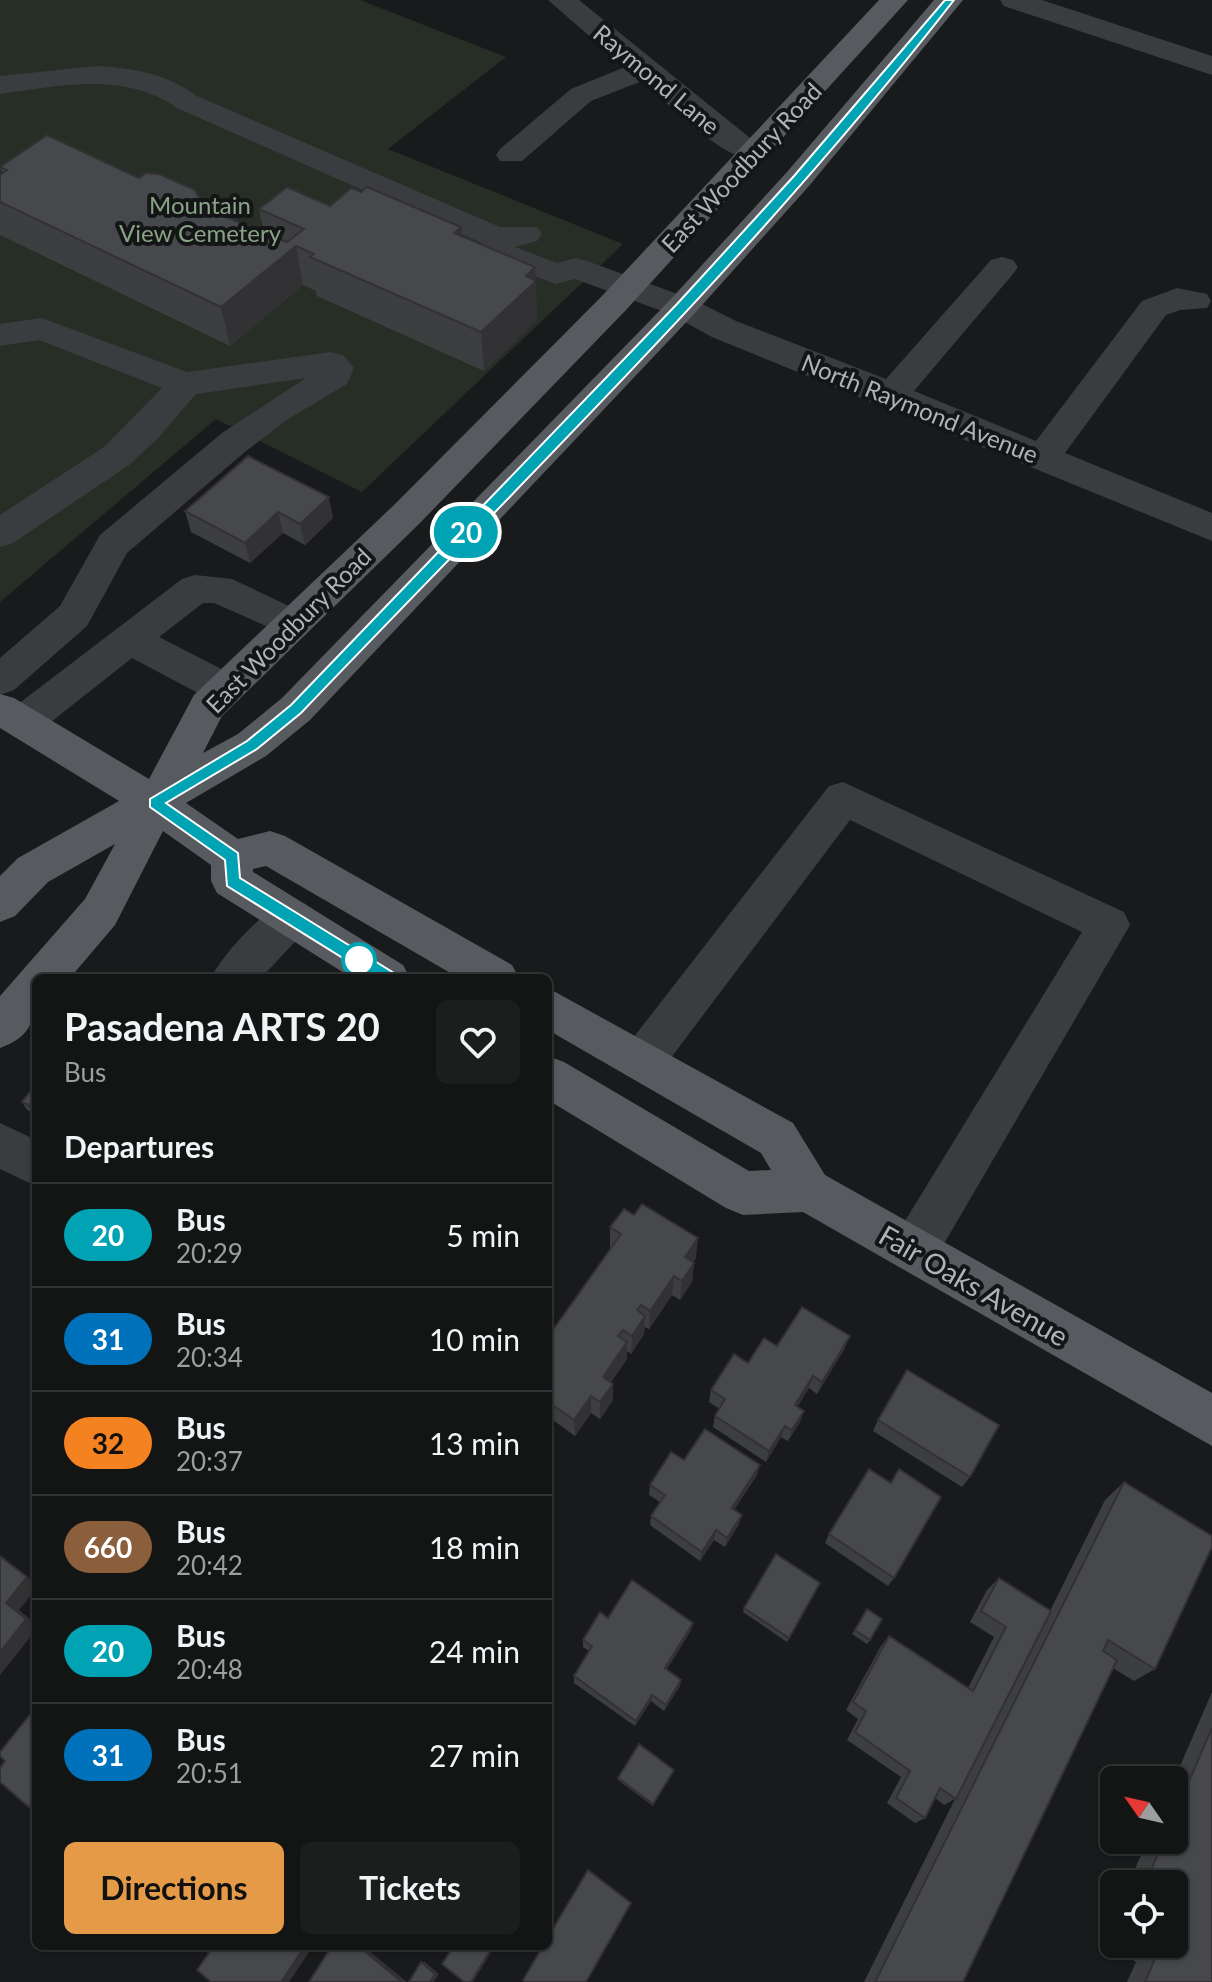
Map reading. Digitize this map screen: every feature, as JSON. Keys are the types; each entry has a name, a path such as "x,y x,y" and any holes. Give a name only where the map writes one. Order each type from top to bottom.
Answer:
{"main road":[{"name":"East Woodbury Road","path":"155,803 202,715 225,689 629,288 894,0"},
{"name":"East Woodbury Road","path":"155,803 252,745 296,709 682,307 798,179 949,0"},
{"path":"10,721 155,803 232,857 270,848 490,974"},
{"path":"0,904 33,870 155,803"},
{"path":"48,974 100,912 155,803"},
{"path":"232,857 232,881 378,974"},
{"path":"0,1029 32,993"},
{"name":"Fair Oaks Avenue","path":"552,1009 777,1138 808,1190 1212,1421"},
{"path":"552,1078 743,1193 808,1190"}],"street":[{"name":"Raymond Lane","path":"562,0 725,136 755,154"},
{"path":"1014,0 1212,66"},
{"path":"511,155 581,95 647,69"},
{"name":"North Raymond Avenue","path":"0,85 60,78 139,79 173,90 187,102 496,237 501,253 529,265 556,274 576,268 682,307 724,329 893,395 1212,528"},
{"path":"893,395 917,362 1002,267"},
{"path":"1043,457 1154,308 1177,299 1195,301"},
{"path":"0,335 42,329 185,384 331,363 337,368 335,376 276,411 234,442 113,544 74,616 0,680"},
{"path":"0,534 32,509 94,472 133,443 185,384"},
{"path":"10,721 129,639 188,592 203,588 219,589 293,624"},
{"path":"129,639 225,689"},
{"path":"642,1061 843,798 1109,925 914,1250"},
{"path":"237,974 291,917"},
{"path":"0,1144 32,1163"}],"green space":[{"name":"Mountain View Cemetery","path":"0,0 360,0 506,57 388,149 623,244 362,492 216,419 0,602"}],"building":[{"path":"47,135 139,178 146,173 159,174 195,190 199,198 192,203 287,242 304,229 259,209 287,187 330,206 351,188 361,192 367,187 461,227 454,233 535,267 526,276 536,281 481,332 310,257 314,254 296,246 221,307 0,202 0,175 7,170 0,167"},
{"path":"248,456 329,497 300,524 278,512 245,543 185,511"},
{"path":"32,1089 32,1107 22,1102"},
{"path":"642,1204 698,1238 685,1257 694,1263 682,1281 674,1276 650,1311 641,1305 637,1310 645,1316 632,1336 623,1330 618,1336 627,1342 603,1377 613,1384 600,1402 591,1396 574,1420 552,1405 552,1331 621,1234 610,1227 624,1209 634,1215"},
{"path":"802,1307 850,1336 822,1382 813,1376 795,1405 804,1411 792,1430 785,1426 769,1451 715,1416 725,1399 711,1390 734,1354 748,1363 764,1338 777,1346"},
{"path":"907,1370 999,1425 970,1477 878,1420"},
{"path":"705,1429 760,1465 732,1508 742,1515 727,1538 716,1530 702,1552 651,1516 665,1495 650,1485 671,1452 684,1460"},
{"path":"869,1469 891,1483 899,1469 941,1497 894,1578 829,1534"},
{"path":"1124,1482 1212,1536 1212,1547 1155,1669 1108,1640 1103,1651 1117,1660 963,1982 875,1982"},
{"path":"776,1554 820,1583 789,1638 744,1608"},
{"path":"0,1556 27,1577 6,1603 26,1619 0,1652"},
{"path":"999,1578 1051,1611 956,1799 940,1788 925,1818 896,1798 910,1771 855,1732 866,1711 853,1702 889,1636 973,1691 1006,1627 981,1611"},
{"path":"632,1580 693,1623 665,1668 681,1680 666,1705 652,1695 636,1721 574,1676 592,1646 583,1640 600,1612 608,1618"},
{"path":"867,1609 882,1619 870,1640 855,1630"},
{"path":"32,1712 32,1803 29,1807 0,1782 0,1768 5,1761 0,1752"},
{"path":"1212,1728 1212,1982 1145,1982 1154,1961 1150,1958 1188,1958 1188,1870 1151,1870 1158,1854 1188,1854 1188,1784"},
{"path":"639,1744 674,1770 653,1804 618,1778"},
{"path":"588,1870 631,1903 586,1982 523,1980 541,1950 552,1950 552,1930"},
{"path":"206,1950 302,1950 281,1982 211,1982 197,1970 209,1953"},
{"path":"329,1950 363,1950 402,1982 309,1982"},
{"path":"451,1950 491,1950 471,1982 464,1982 442,1964"},
{"path":"421,1962 435,1974 430,1982 409,1982"}],"bus line":[{"name":"20","path":"382,974 232,881 232,857 155,803 252,745 296,709 682,307 798,179 949,0"}]}
